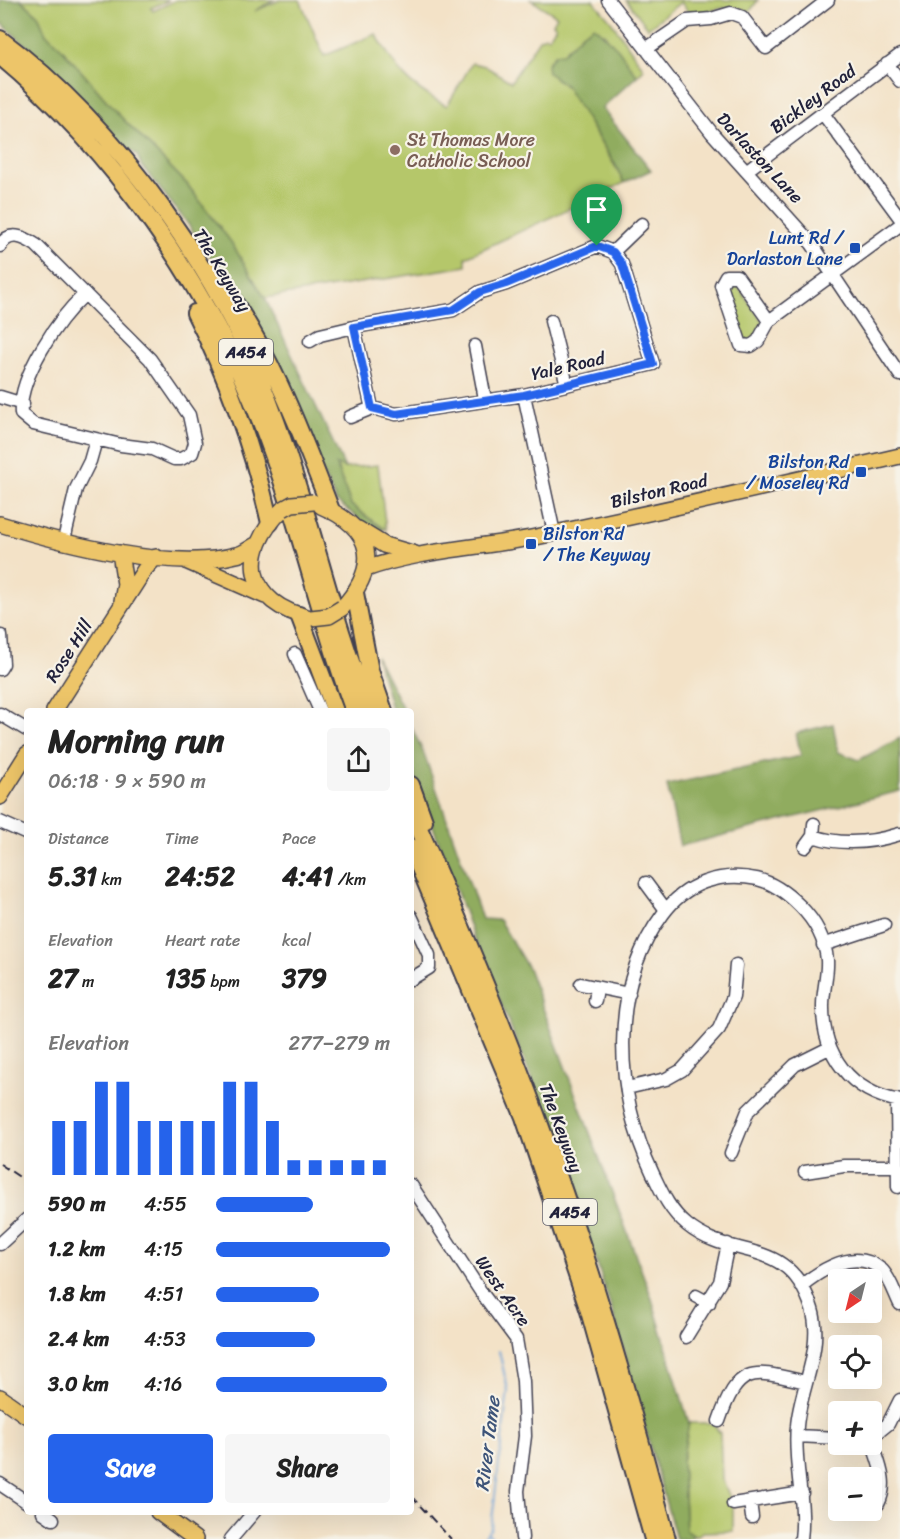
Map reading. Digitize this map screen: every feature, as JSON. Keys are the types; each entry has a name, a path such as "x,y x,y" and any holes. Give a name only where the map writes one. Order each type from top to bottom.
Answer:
{"highway":[{"path":"0,30 18,52"},
{"name":"The Keyway","path":"0,39 18,52 101,132 147,187 212,287 260,380 291,464 348,657 368,708"},
{"name":"The Keyway","path":"0,56 47,100 124,186 186,277 243,381 283,485 334,658 353,708"},
{"path":"124,186 173,270 221,368 245,431 270,523"},
{"path":"147,187 234,299 273,369 297,419 331,510"},
{"path":"355,593 370,671 383,708"},
{"path":"305,617 334,708"},
{"path":"414,794 447,894"},
{"name":"The Keyway","path":"414,817 536,1113 572,1217 640,1441 667,1539"},
{"name":"The Keyway","path":"414,854 524,1117 561,1222 592,1322 653,1539"},
{"path":"414,874 438,911"}],"main road":[{"name":"Bilston Road","path":"366,570 383,563 485,547 554,533 900,456"},
{"path":"182,559 267,597 305,617 329,615 342,608 355,593 366,570 369,555 354,525 331,510 313,502 292,504 283,508 256,545 252,567 255,581 267,597"},
{"path":"0,524 120,554 156,557 182,559 237,555 256,545"},
{"name":"Bilston Road","path":"354,525 396,550 424,556"},
{"name":"Rose Hill","path":"118,612 125,584 120,554"},
{"name":"Rose Hill","path":"56,708 145,569 156,557"},
{"path":"0,797 24,759"},
{"path":"0,1397 24,1409"},
{"path":"162,1515 195,1539"}],"street":[{"name":"Darlaston Lane","path":"608,0 693,111 793,220 834,274 900,375"},
{"path":"646,50 687,21 711,19 731,13 742,17 766,48 828,0"},
{"name":"Bickley Road","path":"746,171 824,115 900,55"},
{"path":"887,64 900,81"},
{"path":"824,115 900,218"},
{"path":"310,341 320,335 354,327 453,310 480,292 506,284 589,247 597,246 613,252 642,224"},
{"path":"769,321 737,276 726,276 721,285 741,345 751,346 758,341 769,321 900,225"},
{"path":"0,246 9,237 24,237 36,245 150,359 189,415 195,443 192,453 181,459 174,459 152,449 96,440 27,421 21,414 30,377 46,344 65,313 84,295"},
{"name":"Yale Road","path":"372,408 396,414 524,395 653,364 622,264 613,252"},
{"path":"551,321 567,385"},
{"path":"350,417 372,408 354,327"},
{"path":"475,346 485,399"},
{"path":"524,395 554,533"},
{"path":"0,398 23,404"},
{"path":"64,540 76,489 90,461 96,440"},
{"path":"0,669 3,664 1,636"},
{"path":"295,654 319,708"},
{"path":"0,714 24,728"},
{"path":"0,822 24,833"},
{"path":"805,846 813,830 833,843 878,841 900,834"},
{"path":"801,1539 802,1493 796,1436 816,1334 813,1312 801,1286 786,1267 774,1258 696,1232 671,1208 639,1141 627,1088 623,1032 636,965 648,939 666,910 685,890 709,880 738,877 758,879 790,895 820,932 827,972 823,1023 829,1048 843,1070 862,1088 898,1100 898,1187"},
{"path":"646,883 666,910"},
{"path":"414,922 429,955 429,968 414,977"},
{"path":"823,945 884,925"},
{"path":"627,1088 666,1079 682,1070 719,1029 733,997 736,965"},
{"path":"581,984 596,994 629,994"},
{"path":"731,1153 748,1111 795,1065 829,1048"},
{"path":"805,1172 844,1166 897,1166"},
{"name":"West Acre","path":"414,1190 480,1292 516,1339 523,1381 525,1436 518,1491 522,1538"},
{"path":"0,1244 24,1222"},
{"path":"686,1337 699,1320 720,1282 728,1244"},
{"path":"801,1286 822,1269 840,1262 860,1260 882,1270 900,1304"},
{"path":"696,1296 709,1303"},
{"path":"719,1421 727,1397 741,1379 764,1373 806,1382"},
{"path":"882,1429 888,1424 900,1400"},
{"path":"796,1436 828,1438"},
{"path":"882,1474 884,1481 882,1497"},
{"path":"0,1484 24,1500"},
{"path":"733,1504 802,1493"},
{"path":"750,1502 752,1516"},
{"path":"231,1539 251,1515"}],"green space":[{"path":"0,0 21,0 38,15 46,34 56,42 118,114 186,183 231,242 265,298 345,468 336,465 351,505 383,529 380,535 336,501 228,282 185,220 141,165 137,155 126,147 60,76 0,22"},
{"name":"St Thomas More Catholic School","path":"21,0 169,0 151,8 153,11 176,0 274,0 255,11 280,0 300,0 324,56 376,34 404,76 421,91 447,106 472,63 485,66 511,82 539,39 549,37 556,26 553,23 557,16 531,0 593,0 611,21 644,69 637,76 604,33 583,33 563,53 554,78 567,87 577,101 624,183 466,257 466,266 265,298 222,230 186,183 118,114 56,42 46,34 38,15"},
{"path":"626,0 758,0 749,13 736,8 688,12 681,2 648,28"},
{"path":"594,26 618,49 637,76 602,108 651,170 624,183 615,164 565,85 548,73 547,64 555,54 563,53 583,33"},
{"path":"728,281 735,282 763,322 753,340 745,342 725,285"},
{"path":"336,464 345,468 378,465 386,530 351,505"},
{"path":"376,656 402,708 391,708"},
{"path":"833,724 838,752 859,760 900,738 900,791 680,846 667,785 801,756 796,733"},
{"path":"414,732 424,754 482,919 499,920 528,968 651,1296 689,1423 682,1461 686,1531 693,1535 691,1539 676,1539 616,1323 560,1148 472,933 414,774"},
{"path":"689,1423 712,1423 720,1433 722,1479 733,1504 733,1531 702,1532 696,1537 686,1531 682,1461"}],"waterway":[{"name":"River Tame","path":"483,1539 491,1528 508,1390 499,1351"},
{"path":"488,1533 493,1539"}],"railway":[{"path":"0,1164 24,1180"},
{"path":"414,1499 451,1539"}],"place":[{"name":"St Thomas More Catholic School","path":"395,150"},
{"name":"Lunt Rd / Darlaston Lane","path":"855,248"},
{"name":"Bilston Rd / Moseley Rd","path":"861,472"},
{"name":"Bilston Rd / The Keyway","path":"531,544"}],"route":[{"path":"597,246 613,252 622,264 653,364 524,395 396,414 372,408 354,327 453,310 469,297 480,292 506,284 589,247 597,246"}]}
